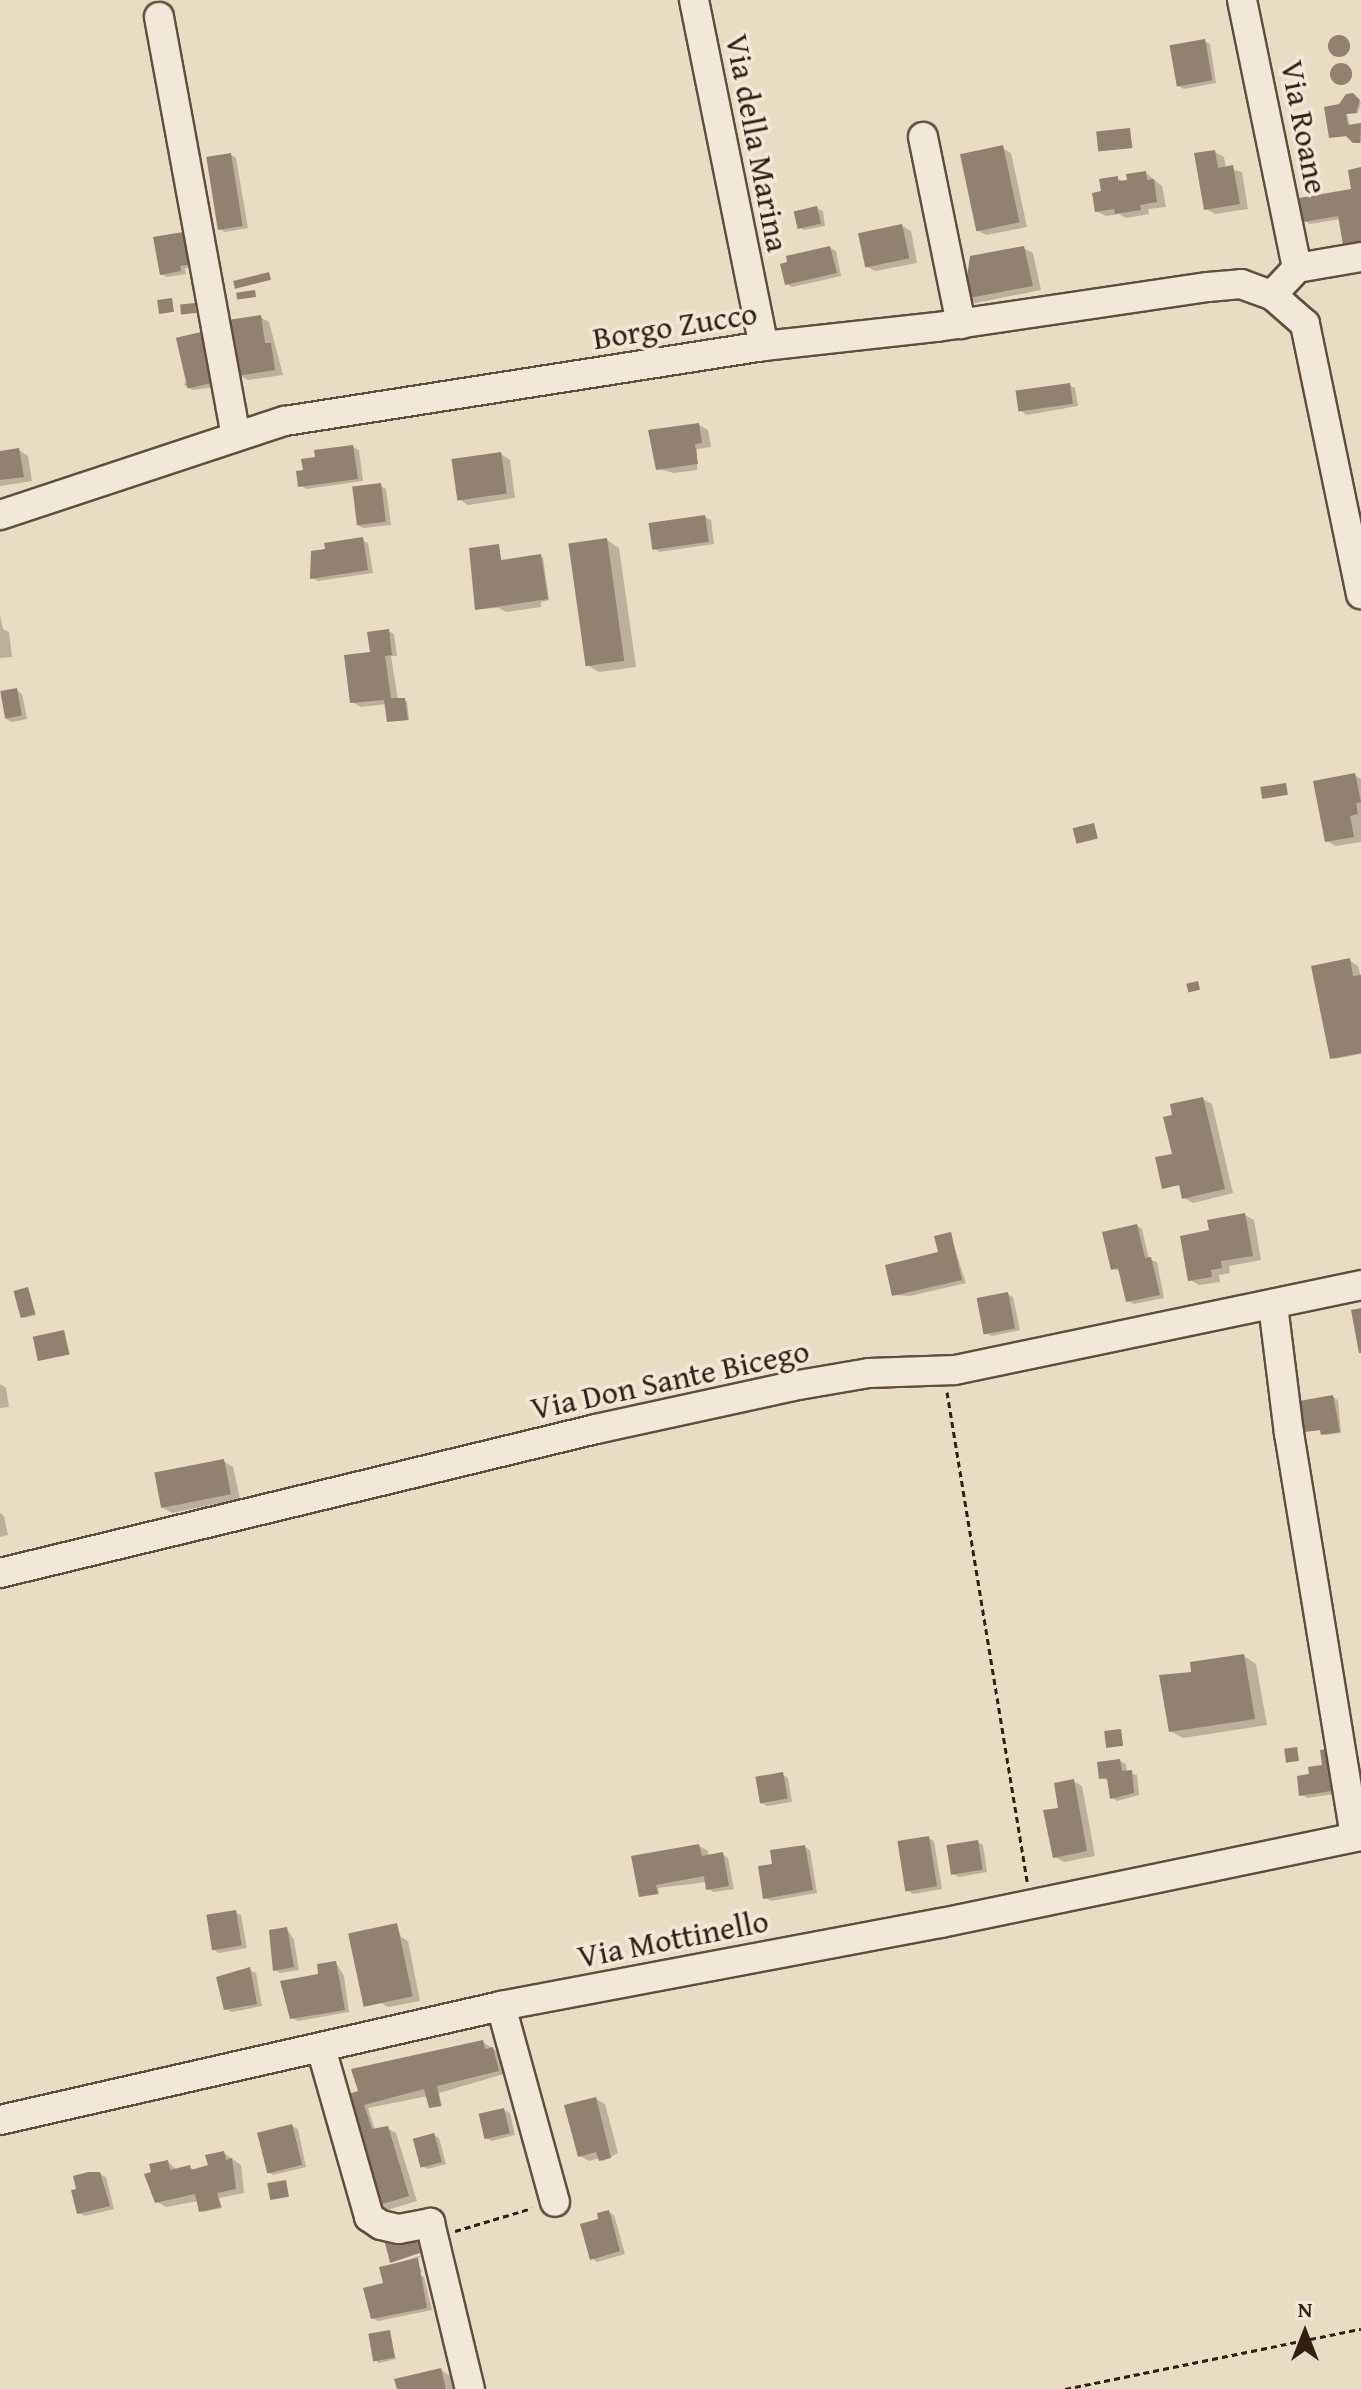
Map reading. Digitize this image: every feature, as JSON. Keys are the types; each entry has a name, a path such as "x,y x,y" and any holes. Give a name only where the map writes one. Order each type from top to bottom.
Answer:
{"street":[{"name":"Via della Marina","path":"694,0 764,346"},
{"name":"Via Roane","path":"1242,0 1297,268"},
{"path":"159,17 236,436"},
{"path":"923,137 961,324"},
{"path":"1361,257 1297,268 1272,295 1305,324 1361,594"},
{"name":"Borgo Zucco","path":"0,515 285,421 764,346 961,324 1208,287 1241,284 1272,295"},
{"name":"Via Don Sante Bicego","path":"0,1573 596,1429 763,1392 869,1373 944,1369 1361,1285"},
{"path":"1273,1305 1289,1433 1358,1837"},
{"name":"Via Mottinello","path":"0,2120 501,2006 941,1923 1030,1902 1358,1837"},
{"path":"501,2006 555,2202"},
{"path":"321,2048 369,2217 381,2225 399,2229 430,2223 470,2389"}],"path":[{"path":"944,1369 1030,1902"},
{"path":"433,2238 555,2202"},
{"path":"1065,2389 1361,2329"}],"building":[{"path":"1339,35 1347,38 1350,46 1347,54 1339,57 1331,54 1328,46 1331,38"},
{"path":"1205,39 1212,80 1177,87 1170,45"},
{"path":"1341,63 1349,66 1352,74 1349,82 1341,85 1333,82 1330,74 1333,66"},
{"path":"1353,93 1360,100 1356,113 1346,114 1348,125 1361,123 1360,143 1353,143 1346,136 1329,138 1324,107 1339,104 1346,94"},
{"path":"1130,128 1132,148 1098,151 1096,132"},
{"path":"1003,145 1019,222 976,231 960,154"},
{"path":"1215,150 1218,168 1233,165 1240,204 1204,210 1194,153"},
{"path":"231,153 243,226 218,230 206,157"},
{"path":"1361,167 1361,242 1343,245 1338,216 1303,222 1299,198 1351,189 1348,170"},
{"path":"1146,171 1147,180 1154,179 1157,202 1140,205 1141,210 1115,214 1114,209 1095,212 1092,193 1101,191 1099,179 1118,176 1118,181 1127,180 1126,174"},
{"path":"817,206 821,224 798,229 794,211"},
{"path":"902,224 909,258 865,268 858,233"},
{"path":"183,232 188,265 180,266 181,271 160,275 153,237"},
{"path":"830,246 837,273 785,285 780,264 787,262 786,256"},
{"path":"1024,246 1033,286 964,299 970,256"},
{"path":"269,272 271,280 235,289 233,281"},
{"path":"255,290 256,297 237,300 236,293"},
{"path":"172,298 174,312 159,314 157,300"},
{"path":"195,303 196,313 181,315 180,305"},
{"path":"261,315 265,343 271,343 275,370 237,376 228,320"},
{"path":"210,330 222,381 188,389 176,338"},
{"path":"1070,383 1073,404 1018,411 1016,391"},
{"path":"699,423 702,443 695,444 698,464 656,470 648,430"},
{"path":"353,445 358,479 298,487 296,471 303,470 301,459 315,457 314,450"},
{"path":"19,448 24,477 0,480 0,451"},
{"path":"501,452 507,494 457,501 451,459"},
{"path":"381,483 386,522 357,525 352,487"},
{"path":"705,515 709,542 652,550 649,523"},
{"path":"363,537 368,570 310,579 311,551 325,549 324,543"},
{"path":"607,538 624,661 586,666 568,543"},
{"path":"499,544 501,560 541,554 548,599 475,610 469,548"},
{"path":"389,629 392,655 385,656 391,698 405,698 408,720 387,722 384,700 350,703 344,655 370,652 367,632"},
{"path":"17,688 22,716 5,719 0,691"},
{"path":"1355,773 1361,802 1356,803 1358,814 1350,816 1354,837 1325,842 1313,781"},
{"path":"1286,783 1288,795 1262,799 1260,787"},
{"path":"1094,823 1098,839 1077,844 1073,828"},
{"path":"1350,958 1353,976 1361,975 1361,1053 1330,1059 1311,966"},
{"path":"1198,981 1200,990 1188,992 1186,984"},
{"path":"1203,1097 1225,1189 1182,1199 1179,1185 1162,1189 1155,1157 1172,1154 1163,1117 1172,1115 1170,1104"},
{"path":"1245,1213 1253,1256 1221,1261 1222,1268 1211,1270 1212,1277 1188,1281 1180,1236 1209,1230 1207,1220"},
{"path":"1137,1224 1145,1258 1151,1257 1160,1295 1126,1302 1118,1268 1111,1270 1102,1232"},
{"path":"951,1232 962,1280 892,1296 885,1265 938,1252 934,1236"},
{"path":"28,1287 35,1314 21,1318 14,1291"},
{"path":"1008,1292 1015,1328 984,1334 977,1298"},
{"path":"1361,1308 1361,1353 1359,1353 1351,1310"},
{"path":"64,1330 69,1354 38,1361 33,1337"},
{"path":"1333,1395 1340,1432 1321,1435 1320,1430 1305,1432 1299,1401"},
{"path":"224,1459 231,1494 161,1508 154,1473"},
{"path":"1244,1654 1255,1719 1169,1732 1159,1675 1191,1672 1190,1662"},
{"path":"1121,1729 1123,1746 1106,1748 1104,1731"},
{"path":"1297,1747 1299,1761 1286,1763 1284,1749"},
{"path":"1328,1749 1338,1790 1299,1796 1297,1776 1309,1774 1308,1767 1322,1765 1320,1750"},
{"path":"1120,1759 1122,1771 1132,1770 1134,1793 1110,1799 1107,1778 1099,1779 1097,1762"},
{"path":"783,1772 788,1799 760,1803 755,1777"},
{"path":"1074,1779 1087,1851 1053,1858 1043,1810 1058,1808 1054,1783"},
{"path":"929,1836 937,1886 905,1891 897,1841"},
{"path":"978,1840 983,1870 951,1875 946,1845"},
{"path":"699,1844 702,1856 723,1852 729,1886 706,1890 704,1876 656,1885 658,1894 639,1897 631,1856"},
{"path":"805,1845 813,1890 763,1899 758,1866 772,1864 770,1850"},
{"path":"236,1910 242,1946 212,1950 206,1915"},
{"path":"397,1923 413,1996 364,2007 348,1933"},
{"path":"287,1927 294,1967 273,1971 269,1930"},
{"path":"336,1961 345,2010 290,2019 280,1981 318,1974 317,1964"},
{"path":"250,1967 257,2004 224,2010 216,1977"},
{"path":"483,2040 485,2049 493,2047 499,2071 437,2086 441,2106 429,2108 424,2089 364,2105 372,2129 388,2126 409,2196 376,2206 345,2095 358,2091 351,2069"},
{"path":"596,2097 611,2158 599,2161 596,2152 578,2157 564,2105"},
{"path":"504,2108 510,2133 485,2139 479,2114"},
{"path":"292,2124 302,2165 267,2173 257,2133"},
{"path":"434,2133 442,2162 421,2168 413,2139"},
{"path":"224,2151 226,2160 232,2158 236,2189 217,2193 221,2207 199,2212 195,2194 155,2203 144,2174 151,2172 149,2164 168,2160 170,2170 190,2165 191,2170 208,2165 205,2155"},
{"path":"100,2172 110,2206 77,2214 71,2190 76,2189 73,2176"},
{"path":"286,2180 289,2197 270,2200 267,2183"},
{"path":"609,2210 620,2251 590,2260 580,2224 598,2219 597,2213"},
{"path":"382,2231 415,2232 420,2253 390,2263"},
{"path":"418,2258 427,2308 371,2319 363,2288 383,2283 379,2267"},
{"path":"390,2330 395,2358 373,2361 368,2334"},
{"path":"441,2368 446,2389 397,2389 394,2379"}]}
